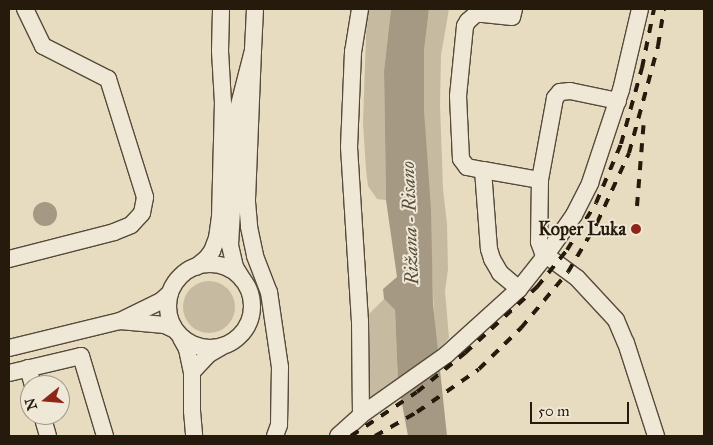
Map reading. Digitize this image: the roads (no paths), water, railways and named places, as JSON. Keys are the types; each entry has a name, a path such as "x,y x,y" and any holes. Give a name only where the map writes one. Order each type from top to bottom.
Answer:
{"street":[{"path":"9,259 114,232 131,225 142,212 145,197 108,79 43,46 25,9"},
{"path":"9,348 120,321 161,301 170,294 180,277 206,259 212,251 217,238 220,217 223,103 220,51 221,9"},
{"path":"255,9 247,202 249,227 255,256 269,292 280,366 279,425 275,436"},
{"path":"360,9 353,52 349,147 360,321 360,422"},
{"path":"514,9 512,18 476,14 468,20 465,26 458,96 460,154 463,163 467,167 540,180"},
{"path":"338,436 360,422 446,355 519,289 546,256 574,215 590,184 618,101 640,9"},
{"path":"192,375 209,354 241,335 251,314 252,302 235,267 230,245 238,109 253,50"},
{"path":"618,101 570,91 557,94 553,102 540,180 539,242 540,250 577,278 616,320 626,343 656,436"},
{"path":"483,170 489,249 492,259 500,272 519,289"},
{"path":"196,267 206,264 225,267 234,271 242,280"},
{"path":"170,294 168,312 187,349 192,375 194,436"},
{"path":"120,321 165,325 198,347 221,347"},
{"path":"9,373 81,356 105,436"},
{"path":"28,368 30,375"}],"water":[{"name":"Rižana - Risano","path":"391,9 429,9 424,51 424,109 431,210 433,304 447,436 408,436 398,382 395,310 384,299 383,289 397,277 386,200 384,71"},
{"path":"45,202 54,205 57,214 54,223 45,226 36,223 33,214 36,205"}],"railway":[{"path":"351,436 417,392 465,353 537,287 567,250 596,203 621,144 642,68 654,9"},
{"path":"375,436 417,412 479,369 521,328 568,272 597,223 629,153 658,46 664,9"},
{"path":"637,206 644,119"}],"place":[{"name":"Koper Luka","path":"636,229"}]}
